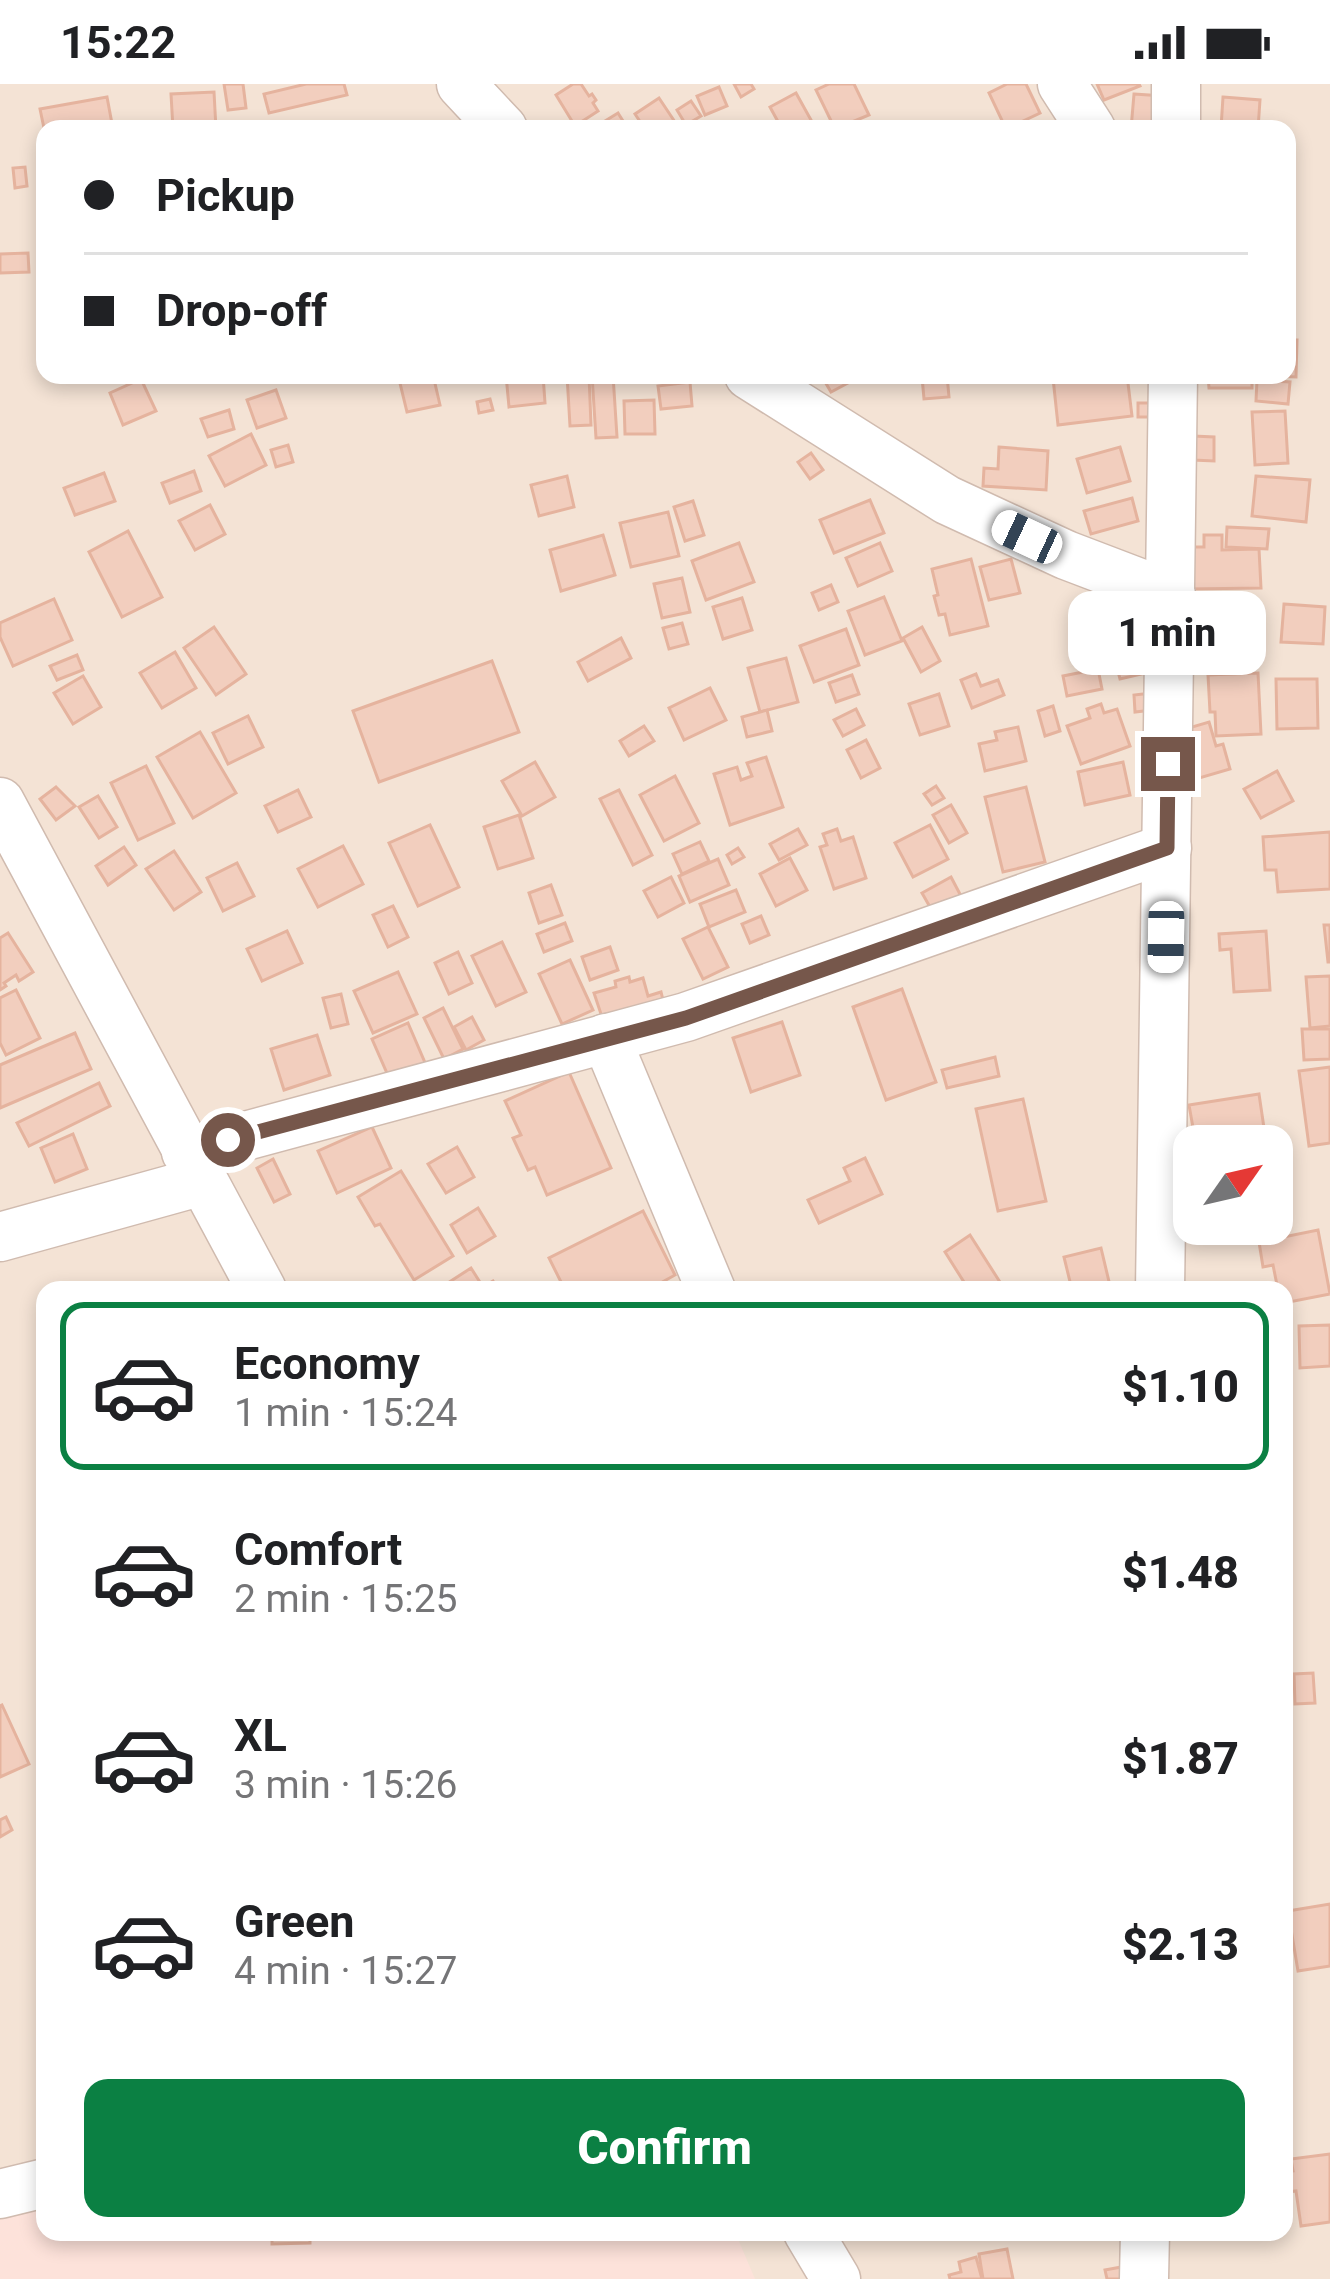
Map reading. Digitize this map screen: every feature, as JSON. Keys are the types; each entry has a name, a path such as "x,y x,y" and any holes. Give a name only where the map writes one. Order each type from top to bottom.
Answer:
{"street":[{"path":"461,84 495,120"},
{"path":"1062,84 1084,120"},
{"path":"1176,84 1176,120"},
{"path":"763,384 947,500 1066,555 1171,595"},
{"path":"1160,1281 1173,384"},
{"path":"0,802 257,1281"},
{"path":"0,1237 194,1166 606,1038 686,1018 1167,848"},
{"path":"606,1038 708,1281"},
{"path":"0,2194 36,2185"},
{"path":"813,2241 836,2279"},
{"path":"1144,2241 1144,2279"}],"shaded area":[{"path":"0,84 1330,84 1330,2279 0,2279"},
{"path":"36,2189 36,2241 739,2241 755,2279 0,2279 0,2198"}],"building":[{"path":"224,84 243,84 246,108 228,110"},
{"path":"306,84 344,84 347,95 269,113 264,94"},
{"path":"581,84 596,100 598,111 584,120 571,120 556,95"},
{"path":"734,84 751,84 754,89 741,97"},
{"path":"829,84 854,84 869,115 831,120 816,90"},
{"path":"1007,84 1026,84 1040,113 1025,120 1002,120 989,93"},
{"path":"1097,84 1139,84 1140,86 1104,100"},
{"path":"719,87 727,106 705,115 697,96"},
{"path":"214,92 216,120 172,120 171,94"},
{"path":"796,93 811,120 777,120 770,107"},
{"path":"1134,94 1163,96 1161,120 1132,120"},
{"path":"107,97 111,120 42,120 40,109"},
{"path":"1223,97 1260,100 1259,120 1222,120"},
{"path":"659,98 674,120 639,120 635,114"},
{"path":"691,101 701,116 683,120 677,110"},
{"path":"25,167 27,186 15,188 13,168"},
{"path":"28,253 29,272 0,273 0,254"},
{"path":"143,384 156,411 123,425 110,393"},
{"path":"400,384 435,384 440,405 407,412"},
{"path":"507,384 544,384 545,403 509,407"},
{"path":"568,384 589,384 591,425 570,426"},
{"path":"593,384 614,384 617,437 596,438"},
{"path":"690,384 692,406 661,409 658,386"},
{"path":"923,384 948,384 949,397 924,399"},
{"path":"1054,384 1128,384 1132,416 1058,425"},
{"path":"1209,384 1252,384 1252,388 1209,388"},
{"path":"1257,384 1290,384 1288,404 1256,401"},
{"path":"276,390 286,418 257,428 247,400"},
{"path":"490,399 493,410 479,413 477,402"},
{"path":"654,400 655,434 625,434 624,401"},
{"path":"1138,403 1155,403 1154,417 1138,417"},
{"path":"229,410 234,429 208,437 201,419"},
{"path":"1285,411 1288,463 1255,465 1252,412"},
{"path":"251,434 266,465 225,486 209,456"},
{"path":"1193,436 1214,437 1214,461 1193,460"},
{"path":"288,445 293,462 276,467 271,450"},
{"path":"999,447 1048,451 1046,490 983,486 984,468 998,469"},
{"path":"1120,447 1130,481 1087,493 1077,459"},
{"path":"811,453 823,470 810,479 798,462"},
{"path":"194,471 201,491 170,503 162,483"},
{"path":"104,473 115,501 75,515 64,488"},
{"path":"567,476 574,507 539,516 531,485"},
{"path":"1256,476 1310,480 1306,522 1252,516"},
{"path":"1132,498 1138,521 1091,534 1084,511"},
{"path":"870,500 884,533 834,553 820,520"},
{"path":"693,501 704,535 685,541 674,507"},
{"path":"210,505 225,534 195,550 179,521"},
{"path":"668,512 679,556 631,567 620,523"},
{"path":"1227,527 1269,529 1267,549 1226,547"},
{"path":"128,531 162,597 122,617 89,552"},
{"path":"603,535 615,575 561,591 550,550"},
{"path":"1204,535 1222,535 1222,550 1259,549 1261,588 1188,589 1187,547 1204,547"},
{"path":"739,543 754,582 706,600 692,561"},
{"path":"880,543 892,571 858,586 846,558"},
{"path":"971,559 988,626 950,635 945,614 939,615 932,569"},
{"path":"1011,559 1020,593 989,600 980,567"},
{"path":"682,578 690,612 662,618 654,584"},
{"path":"831,585 838,602 819,610 812,593"},
{"path":"884,597 902,641 865,655 848,611"},
{"path":"742,598 752,630 723,639 713,607"},
{"path":"54,599 72,640 13,666 0,637 0,623"},
{"path":"1284,604 1325,607 1323,644 1281,642"},
{"path":"682,623 688,644 669,649 663,628"},
{"path":"214,627 246,674 216,695 184,648"},
{"path":"922,627 940,661 921,672 903,638"},
{"path":"846,629 859,665 814,682 800,646"},
{"path":"1135,631 1146,673 1120,679 1109,638"},
{"path":"621,638 631,658 588,681 578,662"},
{"path":"175,652 196,688 162,708 140,673"},
{"path":"1182,654 1201,655 1201,672 1182,671"},
{"path":"77,655 83,670 57,680 50,666"},
{"path":"786,658 798,702 760,712 748,668"},
{"path":"492,661 519,732 379,782 353,711"},
{"path":"1098,669 1102,689 1067,696 1063,676"},
{"path":"1258,673 1261,734 1216,736 1208,675"},
{"path":"976,674 981,686 998,680 1004,695 972,708 961,680"},
{"path":"852,675 859,694 836,702 829,683"},
{"path":"83,676 101,707 73,724 54,693"},
{"path":"1276,679 1317,679 1318,728 1277,729"},
{"path":"710,688 726,720 684,740 669,708"},
{"path":"1152,693 1153,710 1135,712 1134,695"},
{"path":"939,694 949,726 920,735 909,704"},
{"path":"1101,704 1104,713 1117,709 1130,746 1081,764 1067,726 1090,718 1087,709"},
{"path":"1053,706 1060,731 1045,736 1038,711"},
{"path":"856,709 864,725 843,736 834,720"},
{"path":"767,710 772,731 747,737 742,717"},
{"path":"248,716 263,747 228,764 213,733"},
{"path":"1209,722 1216,746 1223,744 1230,769 1196,779 1185,729"},
{"path":"644,726 654,741 629,756 620,741"},
{"path":"1018,727 1026,761 985,771 979,744 997,740 995,732"},
{"path":"200,732 236,793 193,818 157,757"},
{"path":"866,740 880,768 861,778 847,750"},
{"path":"766,757 783,807 730,825 714,774 737,767 741,780 752,776 747,763"},
{"path":"535,762 555,797 522,816 502,781"},
{"path":"1123,762 1130,795 1085,805 1078,772"},
{"path":"146,766 174,823 138,840 111,783"},
{"path":"1277,771 1293,801 1261,818 1244,789"},
{"path":"675,776 699,823 664,841 640,795"},
{"path":"936,786 944,798 932,805 924,794"},
{"path":"56,787 75,806 56,820 40,799"},
{"path":"1026,787 1045,862 1003,872 985,797"},
{"path":"298,790 311,817 278,832 265,806"},
{"path":"619,790 652,855 633,865 600,799"},
{"path":"98,796 117,827 99,838 79,807"},
{"path":"951,805 967,833 949,843 933,815"},
{"path":"519,815 533,858 498,869 484,827"},
{"path":"430,825 459,887 418,906 389,843"},
{"path":"930,825 948,859 913,877 895,843"},
{"path":"798,829 807,845 779,860 770,844"},
{"path":"837,829 841,841 853,837 866,878 834,889 820,847 827,845 823,834"},
{"path":"1330,832 1330,889 1278,892 1276,870 1265,870 1263,837"},
{"path":"700,842 709,861 682,874 673,854"},
{"path":"343,846 363,884 318,907 298,869"},
{"path":"124,847 136,865 108,885 96,866"},
{"path":"738,848 744,857 732,864 727,855"},
{"path":"174,851 201,892 174,910 146,869"},
{"path":"790,858 807,890 776,906 760,874"},
{"path":"718,859 729,885 690,902 679,876"},
{"path":"237,863 254,896 223,911 207,878"},
{"path":"671,877 684,903 658,917 644,891"},
{"path":"951,877 962,898 934,914 922,893"},
{"path":"551,885 562,915 539,923 529,893"},
{"path":"736,890 745,912 709,927 700,904"},
{"path":"393,906 408,937 388,947 373,915"},
{"path":"761,916 769,935 750,943 742,924"},
{"path":"565,923 572,941 544,952 537,934"},
{"path":"1324,925 1330,925 1330,962 1328,962"},
{"path":"708,927 728,967 703,979 683,939"},
{"path":"287,931 302,963 262,981 247,949"},
{"path":"1266,931 1270,990 1234,992 1231,949 1220,950 1219,934"},
{"path":"8,933 33,972 19,981 16,975 0,990 0,938"},
{"path":"502,942 526,992 496,1006 472,956"},
{"path":"610,947 618,970 590,980 582,957"},
{"path":"458,952 472,983 449,994 435,963"},
{"path":"570,960 593,1010 562,1024 539,974"},
{"path":"398,972 417,1014 373,1033 354,991"},
{"path":"1330,976 1330,1026 1310,1028 1306,977"},
{"path":"629,977 630,982 643,978 648,996 661,992 664,1004 604,1023 594,993 616,987 615,981"},
{"path":"902,989 936,1082 886,1100 853,1007"},
{"path":"16,990 40,1038 6,1055 0,1043 0,998"},
{"path":"341,994 348,1024 331,1028 323,998"},
{"path":"443,1008 463,1049 444,1059 424,1018"},
{"path":"472,1017 484,1040 466,1050 454,1027"},
{"path":"782,1022 800,1075 751,1092 733,1038"},
{"path":"408,1023 426,1065 390,1080 372,1039"},
{"path":"1302,1029 1330,1029 1330,1059 1304,1060"},
{"path":"75,1033 91,1069 0,1108 0,1065"},
{"path":"317,1035 330,1075 284,1090 271,1049"},
{"path":"995,1057 999,1076 947,1088 942,1070"},
{"path":"1330,1067 1330,1143 1309,1146 1299,1071"},
{"path":"569,1072 611,1168 547,1195 535,1167 528,1170 513,1138 521,1135 505,1101"},
{"path":"99,1083 110,1106 29,1146 17,1123"},
{"path":"1259,1094 1264,1125 1193,1125 1189,1105"},
{"path":"1023,1099 1046,1201 998,1211 976,1109"},
{"path":"372,1127 391,1168 337,1193 318,1151"},
{"path":"73,1134 87,1169 55,1182 41,1148"},
{"path":"457,1147 474,1177 446,1193 428,1164"},
{"path":"865,1158 882,1194 819,1223 808,1200 850,1181 844,1168"},
{"path":"273,1159 290,1194 274,1202 257,1168"},
{"path":"401,1171 453,1256 414,1280 358,1197"},
{"path":"478,1208 495,1236 467,1253 451,1225"},
{"path":"643,1211 675,1275 664,1281 560,1281 549,1258"},
{"path":"1318,1230 1330,1294 1293,1301 1293,1281 1276,1281 1273,1265 1263,1267 1259,1245 1293,1245 1293,1235"},
{"path":"970,1235 999,1281 963,1281 945,1252"},
{"path":"1101,1248 1109,1281 1070,1281 1064,1257"},
{"path":"471,1268 479,1281 451,1281"},
{"path":"1330,1325 1330,1366 1300,1368 1299,1326"},
{"path":"1313,1673 1315,1703 1295,1704 1294,1674"},
{"path":"0,1706 29,1764 0,1777"},
{"path":"6,1817 12,1830 0,1837 0,1820"},
{"path":"1330,1904 1330,1966 1298,1971 1293,1910"},
{"path":"1330,2154 1330,2222 1301,2226 1293,2191 1293,2159"},
{"path":"272,2241 310,2241 310,2243"},
{"path":"1007,2249 1013,2279 983,2279 979,2254"},
{"path":"976,2257 982,2279 950,2279 949,2275 961,2272 959,2262"},
{"path":"1132,2265 1134,2279 1107,2279 1105,2270"}],"route":[{"path":"228,1140 686,1018 1167,848 1168,764"}]}
